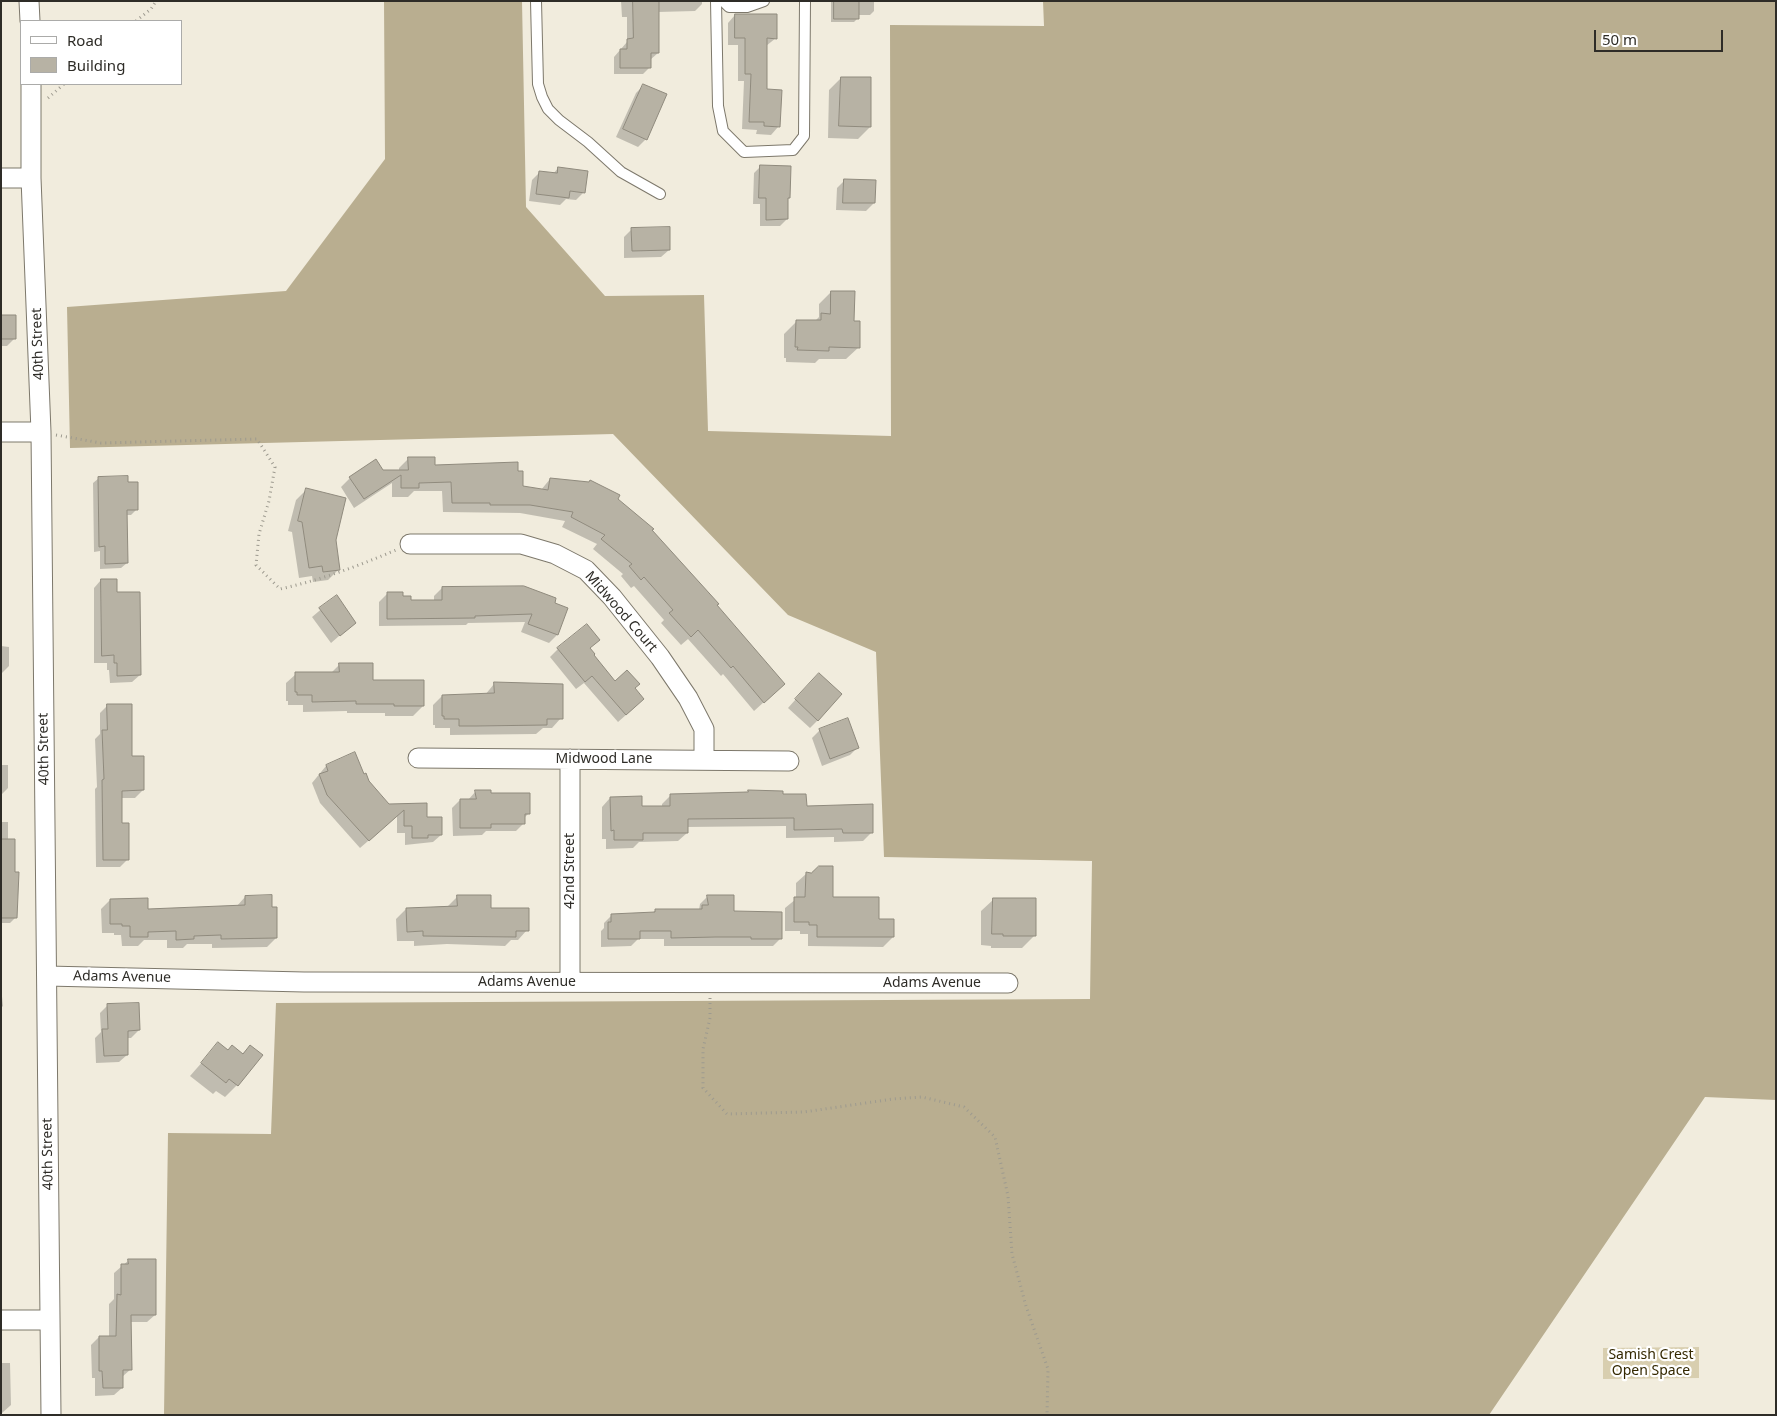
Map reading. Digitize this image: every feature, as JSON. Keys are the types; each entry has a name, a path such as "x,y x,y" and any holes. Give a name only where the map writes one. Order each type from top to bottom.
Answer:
{"street":[{"path":"29,1 30,20"},
{"name":"40th Street","path":"31,85 31,178 41,432 51,1415"},
{"path":"1,178 31,178"},
{"path":"1,432 41,432"},
{"name":"Midwood Court","path":"410,544 521,544 555,554 586,570 612,597 660,657 688,698 704,729 704,760"},
{"name":"Midwood Lane","path":"418,758 789,761"},
{"name":"42nd Street","path":"570,759 570,982"},
{"name":"Adams Avenue","path":"47,976 304,982 1008,983"},
{"path":"1,1320 50,1320"}],"lane":[{"path":"536,1 538,84 548,109 621,172 660,194"},
{"path":"716,1 718,106 724,131 744,152 793,150 804,136 806,1"},
{"path":"723,1 729,7 747,7 764,1"}],"path":[{"path":"137,20 151,9 156,1"},
{"path":"41,432 101,442 257,439 275,468 269,501 259,534 256,565 280,589 308,583 355,568 410,544"},
{"path":"710,982 710,1018 703,1049 703,1088 727,1114 804,1112 893,1098 922,1097 964,1107 995,1137 1008,1196 1012,1254 1026,1306 1048,1369 1047,1415"}],"green space":[{"name":"Samish Crest Open Space","path":"1699,1347 1699,1378 1603,1379 1603,1348"}],"shaded area":[{"path":"384,1 522,1 526,207 605,296 704,295 708,431 891,436 890,25 1044,26 1043,1 1776,1 1776,1100 1705,1097 1489,1415 164,1415 168,1133 271,1134 276,1003 1090,999 1092,861 884,857 876,652 788,615 613,434 70,448 67,307 286,291 385,159"}],"building":[{"path":"633,1 659,1 659,53 651,53 651,68 620,68 620,49 627,49 627,39 633,38"},
{"path":"834,1 859,1 859,19 834,19"},
{"path":"735,14 777,14 777,39 767,38 767,89 782,90 780,127 764,126 764,122 749,122 751,74 745,74 745,38 735,38"},
{"path":"841,77 871,77 871,127 839,126"},
{"path":"643,84 667,94 647,140 623,129"},
{"path":"760,165 791,166 788,219 766,220 766,198 759,198"},
{"path":"558,167 588,171 585,193 570,191 569,198 536,194 539,171 557,173"},
{"path":"844,179 876,180 875,203 843,203"},
{"path":"670,227 670,250 632,251 631,228"},
{"path":"831,291 855,291 854,321 860,321 860,348 829,347 829,351 797,350 798,347 795,347 796,320 821,320 821,313 830,314"},
{"path":"1,315 16,315 16,339 1,339"},
{"path":"408,457 435,457 435,465 518,462 518,471 523,471 523,486 548,490 550,478 589,482 590,480 620,495 618,499 654,529 652,530 719,604 717,605 785,684 764,703 733,666 731,668 698,630 691,637 669,613 673,610 644,577 641,580 629,566 632,564 601,539 605,535 571,517 573,512 530,505 452,503 451,482 419,483 419,488 401,488 401,475 364,499 349,477 376,459 383,470 408,470"},
{"path":"128,476 128,482 138,482 138,510 127,510 128,563 105,564 105,546 99,547 98,477"},
{"path":"306,488 346,498 336,540 340,570 323,572 322,566 309,568 302,522 298,521"},
{"path":"101,579 117,579 117,592 140,592 141,675 117,676 117,663 114,663 114,655 102,656"},
{"path":"524,586 556,598 555,603 568,608 558,635 528,624 532,614 475,616 475,618 387,619 387,592 403,592 403,596 411,596 411,600 442,600 442,587"},
{"path":"337,595 356,623 340,636 319,608"},
{"path":"587,624 600,640 590,648 615,681 627,670 640,684 635,688 644,699 626,715 592,676 585,682 557,648"},
{"path":"339,663 373,663 373,680 424,680 424,706 356,704 356,701 312,702 312,695 297,695 297,692 295,692 295,672 339,672"},
{"path":"819,673 842,694 818,721 795,699"},
{"path":"494,682 563,684 563,719 547,719 547,725 459,726 459,719 444,719 444,716 442,716 442,695 494,693"},
{"path":"107,704 132,704 132,756 144,756 144,790 122,791 122,823 129,823 129,860 103,860 102,780 104,779 102,730 107,730"},
{"path":"848,718 859,748 830,759 819,729"},
{"path":"355,752 364,774 366,773 369,781 389,804 427,803 427,817 442,817 442,835 428,835 428,838 412,838 412,826 404,826 404,810 369,841 327,795 319,774 328,771 326,765"},
{"path":"475,790 491,790 491,793 530,793 530,814 525,814 525,824 491,824 491,828 460,828 460,799 476,799"},
{"path":"748,790 783,791 783,794 806,794 807,806 873,804 873,833 843,833 842,829 794,830 794,818 688,819 688,833 643,833 643,840 614,840 614,830 611,831 610,797 642,796 642,806 670,806 670,794 748,792"},
{"path":"1,839 15,839 15,872 19,872 17,918 1,918"},
{"path":"819,866 833,866 833,897 879,897 879,919 894,919 894,937 817,937 817,925 809,925 809,922 794,922 794,897 805,897 806,872 811,873"},
{"path":"272,895 272,907 277,907 277,938 221,939 221,935 194,936 194,939 176,940 176,931 148,932 148,937 130,937 130,926 110,924 110,899 148,898 148,909 245,905 245,896"},
{"path":"457,895 491,895 491,908 529,908 529,931 516,931 516,937 423,936 423,931 407,932 406,908 457,906"},
{"path":"707,895 734,895 734,911 782,912 782,939 751,939 751,937 671,938 671,931 640,931 640,939 608,939 608,922 611,922 611,914 655,912 655,909 702,909 702,905 708,905"},
{"path":"993,898 1036,898 1036,936 992,934"},
{"path":"139,1003 140,1030 128,1031 128,1055 104,1056 102,1029 108,1029 107,1004"},
{"path":"218,1042 228,1050 232,1045 243,1054 250,1045 263,1055 238,1086 229,1079 226,1083 201,1063"},
{"path":"128,1259 156,1259 156,1315 131,1315 132,1370 123,1370 123,1388 103,1388 102,1371 99,1371 99,1336 116,1336 117,1294 121,1295 121,1264 128,1264"}]}
